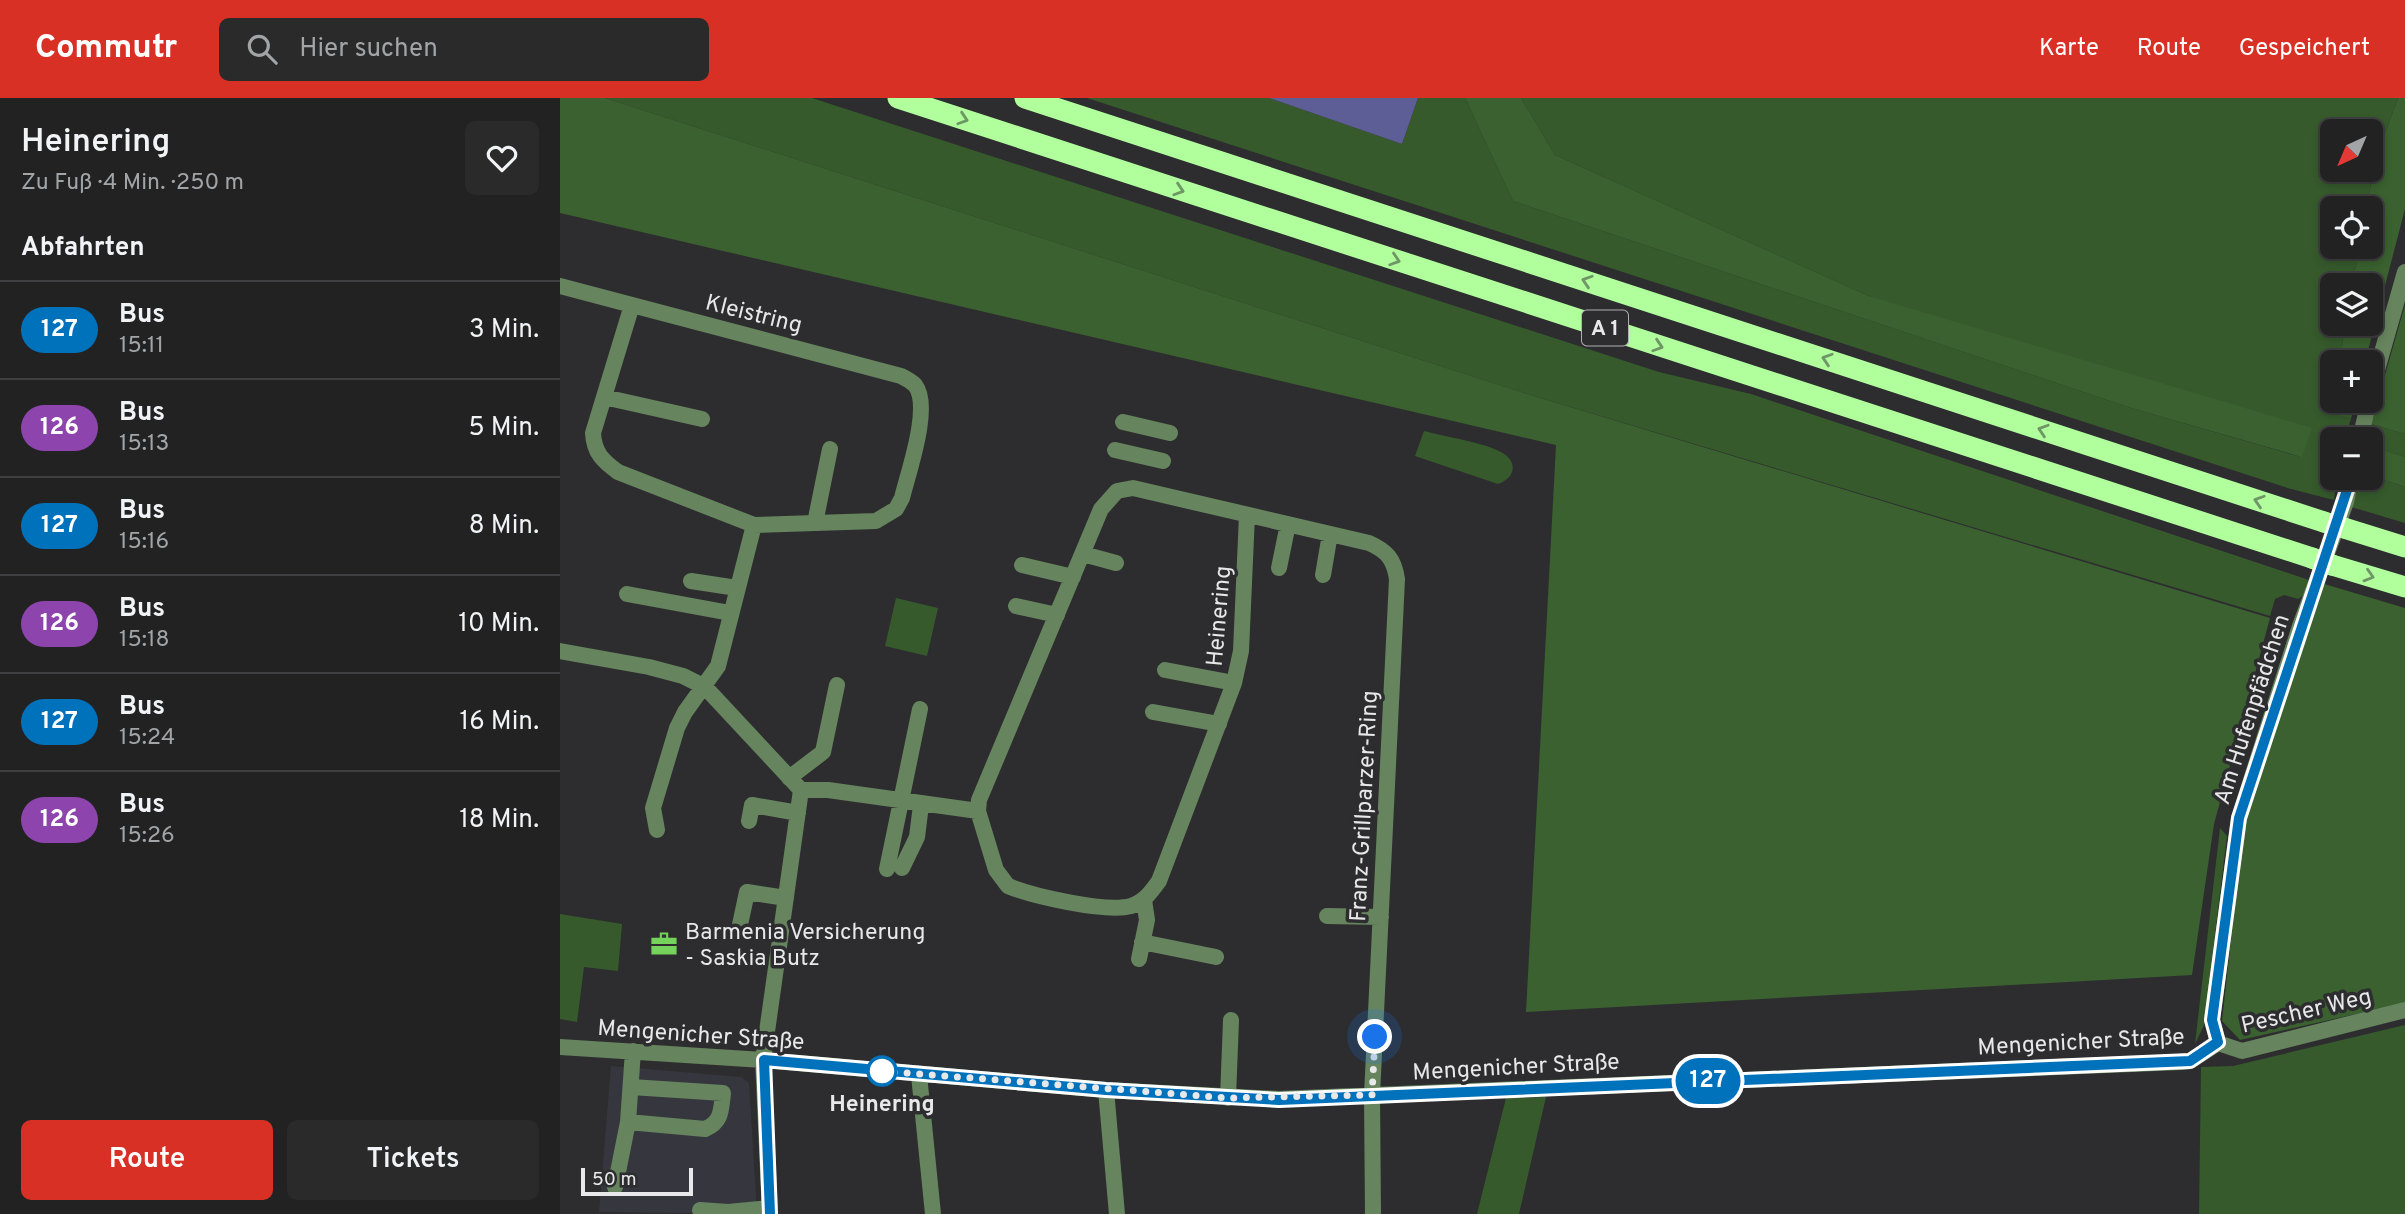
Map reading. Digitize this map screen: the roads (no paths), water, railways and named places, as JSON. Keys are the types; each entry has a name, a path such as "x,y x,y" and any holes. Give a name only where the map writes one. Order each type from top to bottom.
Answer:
{"highway":[{"name":"A 1","path":"898,98 2405,587"},
{"name":"A 1","path":"1025,98 2405,547"}],"street":[{"path":"2383,350 2405,272"},
{"path":"560,286 632,305"},
{"name":"Kleistring","path":"632,305 901,376 915,385 921,401 921,416 902,498 896,509 876,521 754,525 618,472 603,461 594,446 593,433 632,305"},
{"path":"604,397 702,419"},
{"path":"1123,422 1170,433"},
{"path":"815,523 830,449"},
{"path":"1115,450 1163,461"},
{"path":"1139,959 1147,920 1144,900 1130,906 1105,907 1008,886 996,870 978,811 979,800 1105,503 1117,491 1126,488 1331,534 1323,575"},
{"name":"Am Hufenpfädchen","path":"2218,1042 2212,1020 2239,818 2300,626 2348,490"},
{"name":"Heinering","path":"1144,900 1159,881 1234,683 1241,651 1247,515"},
{"path":"1279,568 1288,524"},
{"path":"657,830 653,808 677,728 685,712 718,666 754,525"},
{"name":"Franz-Grillparzer-Ring","path":"1331,534 1358,540 1385,551 1395,567 1397,579 1372,1095 1373,1214"},
{"path":"1083,554 1116,563"},
{"path":"1022,565 1073,577"},
{"path":"691,581 737,588"},
{"path":"627,594 730,613"},
{"path":"1016,607 1057,615"},
{"path":"560,651 649,667 682,676 705,687 801,790 828,790 978,811"},
{"path":"1165,670 1234,683"},
{"path":"789,778 823,752 837,685"},
{"path":"920,709 899,802 895,869 917,837 921,805"},
{"path":"1153,712 1219,724"},
{"path":"700,1210 770,1211 764,1060 801,790"},
{"path":"749,821 751,805 798,813"},
{"path":"738,934 747,892 786,898"},
{"path":"1327,916 1381,917"},
{"path":"1142,942 1216,957"},
{"name":"Pescher Weg","path":"2218,1042 2242,1051 2405,1010"},
{"path":"1228,1098 1231,1020"},
{"name":"Mengenicher Straße","path":"560,1047 764,1060 919,1075 1228,1098 1372,1095 2181,1062 2190,1061 2218,1042"},
{"path":"615,1187 616,1170 628,1122 633,1051"},
{"path":"919,1075 933,1214"},
{"path":"628,1122 705,1129 715,1125 720,1116 723,1093 631,1087"},
{"path":"1106,1090 1117,1214"}],"water":[{"path":"1269,98 1418,98 1402,144"}],"place":[{"name":"Barmenia Versicherung - Saskia Butz","path":"664,944"},
{"name":"Heinering","path":"882,1071"}]}
